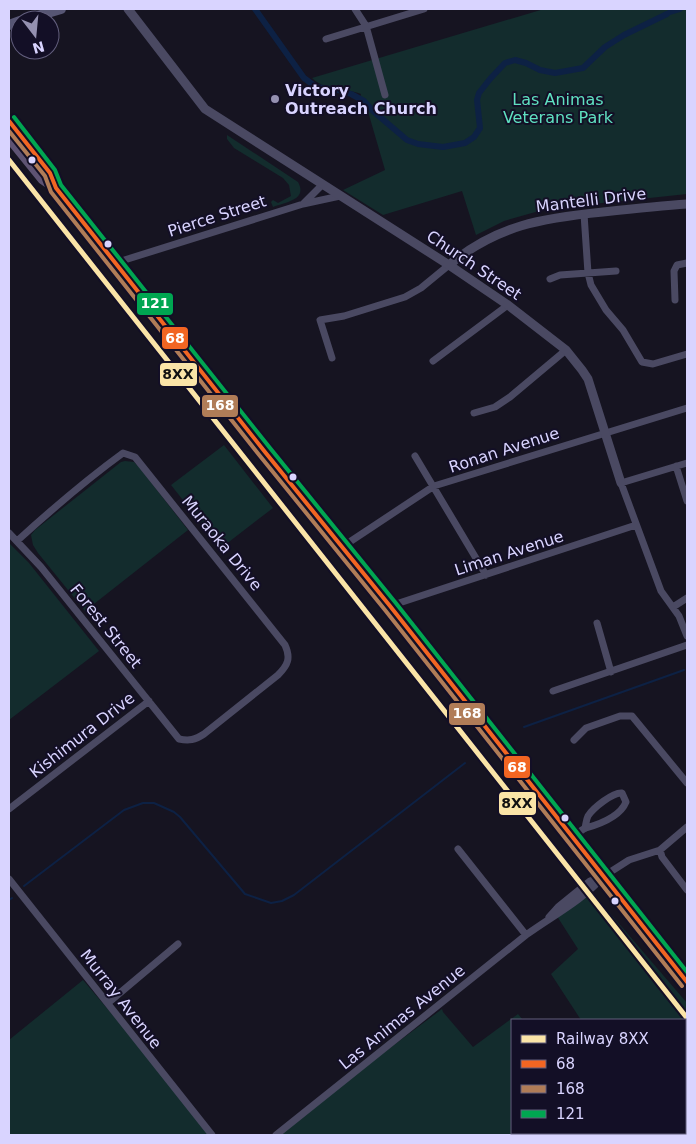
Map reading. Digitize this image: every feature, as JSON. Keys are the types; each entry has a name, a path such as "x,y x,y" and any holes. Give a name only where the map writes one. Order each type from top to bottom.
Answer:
{"main road":[{"path":"9,121 50,173 56,188 270,460 390,606 687,982"},
{"path":"9,137 42,179 56,188"}],"street":[{"name":"Church Street","path":"128,9 205,109 449,265 508,305 566,350 588,379 621,483 661,592 679,616 687,636"},
{"path":"355,9 366,26 385,95"},
{"path":"326,39 424,9"},
{"name":"Pierce Street","path":"115,263 302,204 322,185"},
{"path":"302,204 340,196"},
{"name":"Mantelli Drive","path":"449,265 480,244 510,229 543,220 687,204"},
{"path":"584,214 588,273 595,294 623,330 642,362 652,364 687,354"},
{"path":"675,300 674,271 678,265 687,263"},
{"path":"332,358 320,320 344,316 405,297 421,288 449,265"},
{"path":"550,279 560,275 616,271"},
{"path":"434,361 508,305"},
{"path":"474,413 495,407 510,397 566,350"},
{"name":"Ronan Avenue","path":"342,547 434,486 687,408"},
{"name":"Muraoka Drive","path":"17,540 51,510 123,453 135,457 246,594 285,644 288,652 288,664 284,670 256,693 196,739 189,741 179,739"},
{"path":"415,456 486,575"},
{"path":"621,483 687,463"},
{"path":"676,466 687,501"},
{"name":"Liman Avenue","path":"390,606 636,525"},
{"name":"Forest Street","path":"9,533 42,567 179,739"},
{"path":"673,608 687,598"},
{"path":"596,623 611,672"},
{"path":"553,691 687,645"},
{"name":"Kishimura Drive","path":"9,809 149,701"},
{"path":"574,740 586,728 627,714 632,716 687,782"},
{"path":"573,837 585,828 606,822 623,808 626,802 622,793 610,797 589,815 585,828"},
{"path":"687,827 660,850 662,857 687,890"},
{"path":"458,849 526,935"},
{"name":"Las Animas Avenue","path":"276,1135 546,920 558,907 590,881 604,876 629,860 660,850"},
{"name":"Murray Avenue","path":"9,879 212,1135"},
{"path":"108,1003 178,944"}],"green space":[{"name":"Las Animas Veterans Park","path":"544,9 687,9 687,194 546,209 504,221 476,235 462,191 383,215 343,190 385,170 369,115 359,105 361,94 329,87 312,78"},
{"path":"227,135 298,182 300,193 298,197 273,207 271,202 273,200 278,203 291,196 289,185 283,178 234,148 227,139"},
{"path":"224,445 273,508 221,548 171,485"},
{"path":"121,462 134,462 139,467 188,530 85,611 38,553 33,545 31,535"},
{"path":"9,543 29,563 99,651 9,720"},
{"path":"585,884 687,1003 687,1135 274,1135 442,1009 473,1047 511,1019 511,1134 686,1134 686,1019 580,1019 551,974 578,949 553,910"},
{"path":"83,980 178,1092 211,1135 9,1135 9,1040"},
{"path":"518,1014 522,1019 511,1019"}],"waterway":[{"path":"255,9 304,78 316,87 338,90 364,101 407,140 418,144 443,147 465,143 474,137 480,128 477,100 479,93 505,63 515,60 540,70 555,73 583,68 605,47 624,35 667,14"},
{"path":"670,12 680,9"},
{"path":"524,727 684,670"},
{"path":"24,886 124,810 143,803 154,803 174,812 180,817 245,894 271,903 282,901 294,895 465,763"}],"rail line":[{"name":"8XX","path":"9,160 687,1018"}],"transit line":[{"name":"121","path":"14,117 55,170 61,185 395,602 687,972"},
{"name":"68","path":"9,121 50,173 56,188 687,982"},
{"name":"168","path":"9,131 45,176 51,192 682,986"}],"place":[{"name":"Victory Outreach Church","path":"275,99"}]}
